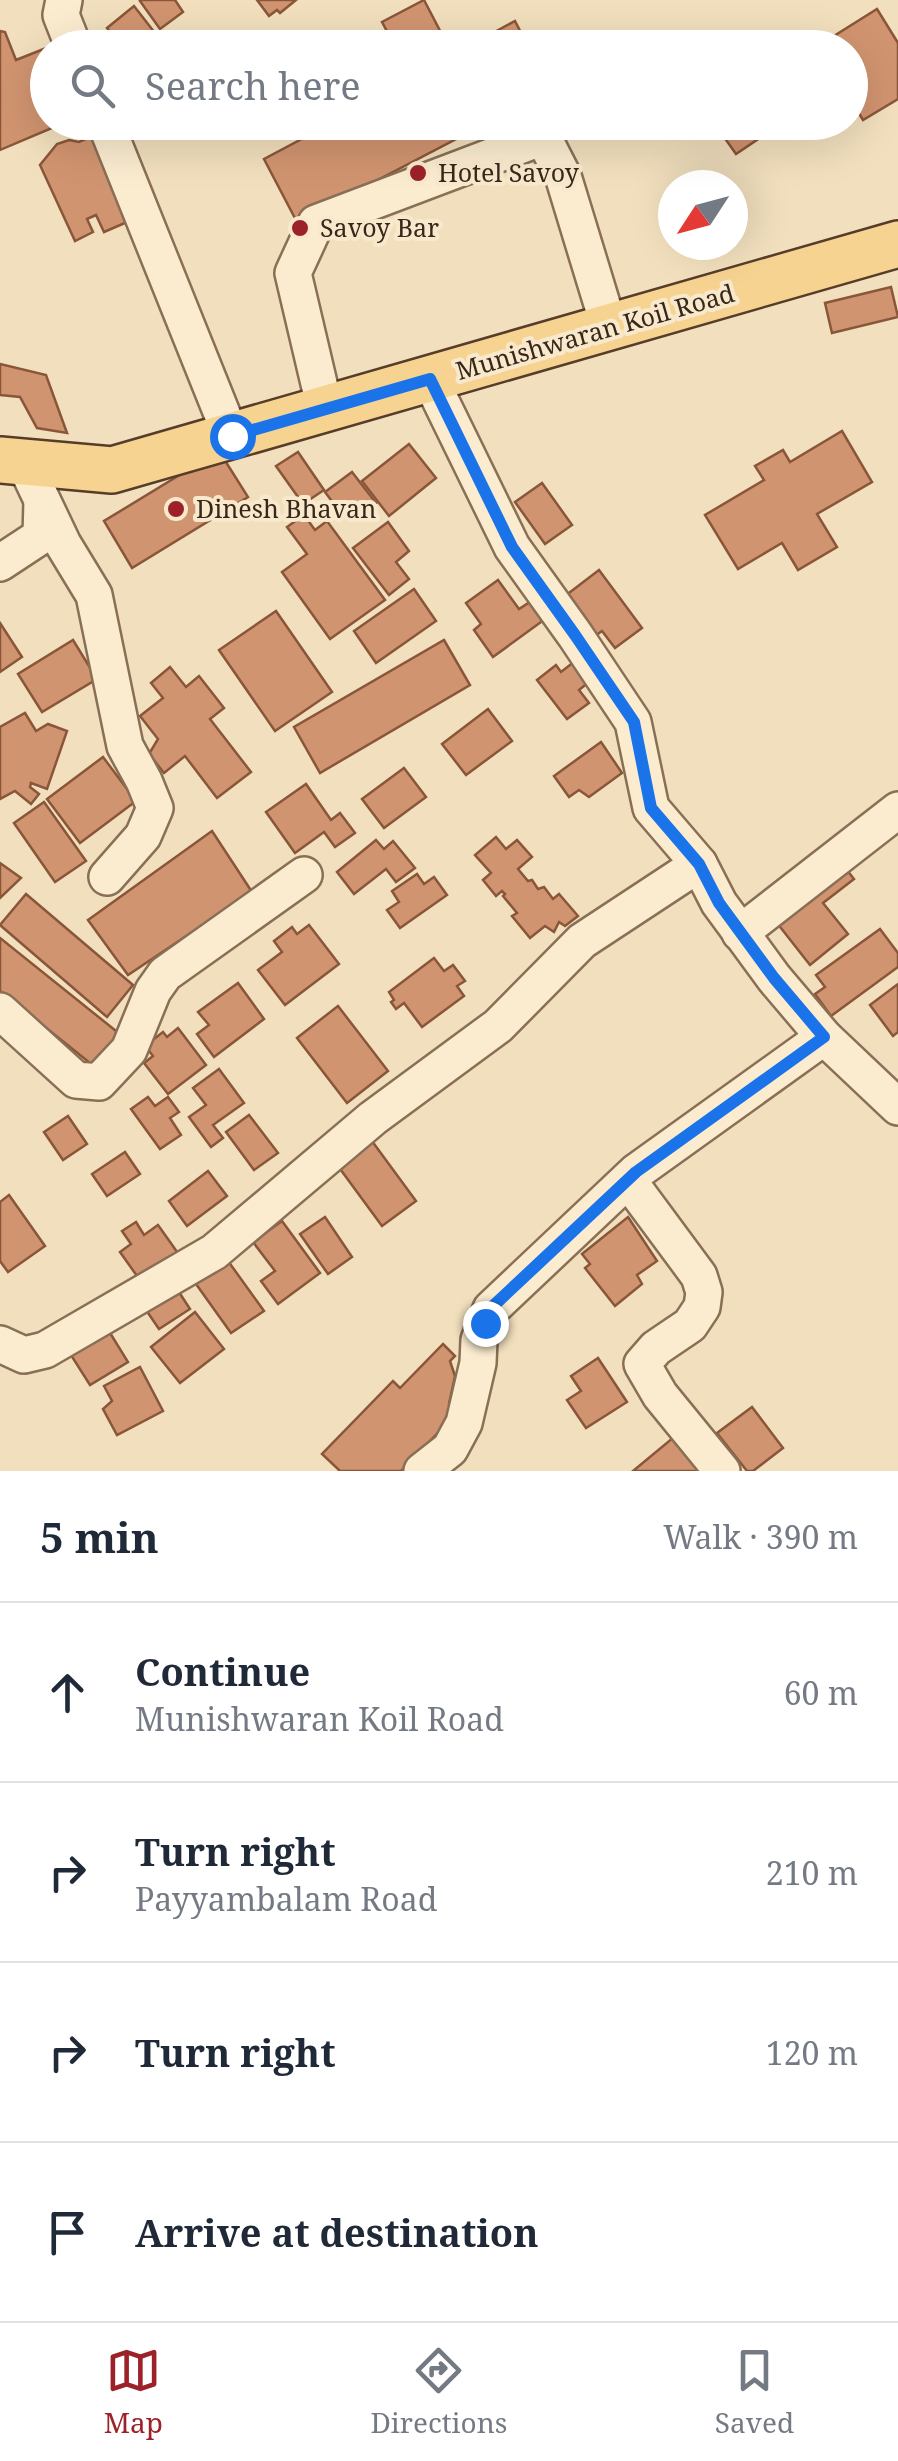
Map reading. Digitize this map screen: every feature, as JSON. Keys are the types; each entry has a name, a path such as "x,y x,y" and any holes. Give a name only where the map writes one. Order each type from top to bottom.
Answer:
{"main road":[{"name":"Munishwaran Koil Road","path":"22,474 112,470 898,244"}],"street":[{"path":"64,0 62,15 67,30"},
{"path":"111,140 232,436"},
{"path":"325,409 293,273 316,223 538,140"},
{"path":"544,140 563,176 609,327"},
{"path":"430,379 512,547 634,722 651,808 699,864 719,903 774,978 824,1037 898,1107"},
{"path":"0,563 40,536 22,474"},
{"path":"22,474 94,595 124,746 155,808 143,836 107,877"},
{"path":"740,932 898,810"},
{"path":"0,1344 24,1354 45,1350 214,1252 373,1118 498,1026 582,942 699,864"},
{"path":"0,1010 76,1080 99,1082 129,1050 153,990 165,974 304,875"},
{"path":"422,1471 450,1448 464,1423 478,1364 479,1340 491,1308 628,1180 824,1037"},
{"path":"628,1180 700,1276 704,1292 702,1306 690,1324 656,1348 642,1364 660,1395 722,1471"}],"building":[{"path":"142,0 175,0 183,12 160,29"},
{"path":"257,0 296,0 280,13 277,10 269,16"},
{"path":"424,0 440,30 386,30 382,22"},
{"path":"134,6 153,30 108,30"},
{"path":"877,9 898,43 898,99 868,117 868,30 844,30"},
{"path":"515,21 520,30 498,30"},
{"path":"0,31 5,32 16,60 30,54 30,137 0,150"},
{"path":"97,140 134,219 104,232 96,215 87,219 93,232 75,241 40,165 57,144"},
{"path":"300,140 454,140 297,222 264,159"},
{"path":"726,140 757,140 736,154"},
{"path":"891,287 898,317 832,333 825,303"},
{"path":"0,364 46,375 67,433 37,428 20,397 0,395"},
{"path":"842,431 872,482 817,514 837,547 798,570 782,543 738,569 705,515 764,480 755,466 783,450 790,462"},
{"path":"409,444 436,478 389,516 362,481"},
{"name":"Dinesh Bhavan","path":"219,451 248,497 132,568 104,521"},
{"path":"298,452 324,490 303,504 276,466"},
{"path":"352,472 376,503 356,518 347,507 340,512 325,492"},
{"path":"542,483 572,525 545,544 515,502"},
{"path":"304,515 315,530 327,521 385,600 330,639 282,572 307,554 287,527"},
{"path":"388,522 409,551 396,562 409,579 389,595 353,548"},
{"path":"599,570 642,628 615,648 602,631 595,636 565,596"},
{"path":"498,580 519,609 539,596 552,614 493,657 474,630 481,624 466,603"},
{"path":"414,589 436,621 376,663 354,631"},
{"path":"276,611 332,692 275,731 219,650"},
{"path":"0,623 22,657 0,672"},
{"path":"73,640 97,679 42,712 18,674"},
{"path":"444,640 470,685 320,773 294,727"},
{"path":"584,654 599,674 579,690 589,703 567,719 537,680 556,665 561,672"},
{"path":"170,667 186,687 199,676 224,708 210,719 251,772 217,798 185,756 164,773 149,754 158,739 140,716 163,698 151,683"},
{"path":"488,709 512,741 466,775 442,744"},
{"path":"25,713 36,731 48,724 67,731 47,789 31,783 30,787 39,794 31,804 15,791 0,799 0,727"},
{"path":"601,742 622,773 589,797 579,790 569,797 554,776"},
{"path":"103,757 136,801 80,843 47,799"},
{"path":"404,768 426,797 384,828 362,799"},
{"path":"306,784 331,820 340,813 355,833 335,847 324,832 295,853 266,812"},
{"path":"44,802 86,861 55,882 14,823"},
{"path":"212,831 252,892 128,975 88,920"},
{"path":"496,837 506,849 517,840 532,857 518,869 538,889 544,887 553,899 559,894 578,916 565,926 559,922 554,932 545,926 530,938 512,916 517,913 505,894 502,891 496,896 483,880 491,873 475,855"},
{"path":"376,840 384,849 393,841 415,868 396,882 386,869 354,894 337,872"},
{"path":"835,855 854,879 823,903 848,934 810,965 766,909"},
{"path":"0,863 21,878 0,898"},
{"path":"417,874 424,884 434,877 447,895 400,928 387,910 399,902 392,891"},
{"path":"26,894 133,985 107,1017 0,925"},
{"path":"309,925 339,964 285,1005 258,970 282,952 274,941 292,927 297,934"},
{"path":"880,929 898,953 898,967 831,1016 815,994 825,987 816,975"},
{"path":"0,938 126,1039 100,1071 0,991"},
{"path":"434,958 444,971 453,965 465,981 457,986 464,996 422,1027 404,1003 396,1009 389,992"},
{"path":"238,983 264,1019 214,1057 197,1034 209,1025 198,1012"},
{"path":"898,984 898,1032 893,1036 870,1005"},
{"path":"338,1006 388,1071 347,1103 297,1038"},
{"path":"178,1028 206,1065 168,1094 144,1063 153,1056 145,1046 163,1032 167,1037"},
{"path":"219,1069 244,1103 213,1125 223,1138 211,1147 189,1117 206,1105 193,1088"},
{"path":"148,1097 155,1106 168,1097 179,1112 170,1118 181,1135 160,1149 131,1109"},
{"path":"249,1115 278,1153 254,1170 226,1132"},
{"path":"68,1116 87,1144 63,1160 44,1132"},
{"path":"369,1137 416,1201 382,1226 335,1162"},
{"path":"125,1152 140,1174 107,1196 92,1174"},
{"path":"208,1171 227,1196 187,1226 169,1201"},
{"path":"9,1195 45,1246 8,1272 0,1261 0,1202"},
{"path":"325,1217 352,1257 328,1274 300,1234"},
{"path":"628,1217 657,1261 637,1275 642,1284 615,1306 585,1268 590,1264 582,1254"},
{"path":"282,1221 320,1273 278,1304 261,1281 275,1271 253,1242"},
{"path":"136,1222 144,1235 158,1225 180,1256 142,1283 120,1252 131,1244 122,1231"},
{"path":"223,1254 264,1311 231,1333 191,1277"},
{"path":"175,1286 190,1309 159,1329 144,1307"},
{"path":"195,1312 224,1349 180,1383 151,1347"},
{"path":"107,1328 128,1362 90,1385 69,1352"},
{"path":"443,1344 455,1356 450,1361 455,1376 449,1404 452,1418 401,1471 340,1471 322,1454 393,1381 400,1388"},
{"path":"598,1358 627,1402 586,1428 567,1400 581,1391 571,1376"},
{"path":"140,1367 163,1411 117,1435 103,1409 112,1401 104,1386"},
{"path":"752,1407 783,1448 753,1471 747,1471 717,1433"},
{"path":"680,1432 706,1471 633,1471"}],"place":[{"name":"Hotel Savoy","path":"418,173"},
{"name":"Savoy Bar","path":"300,228"},
{"name":"Dinesh Bhavan","path":"176,509"}],"route":[{"path":"232,436 430,379 512,547 634,722 651,808 699,864 719,903 824,1037 636,1172 491,1308 485,1323"}]}
